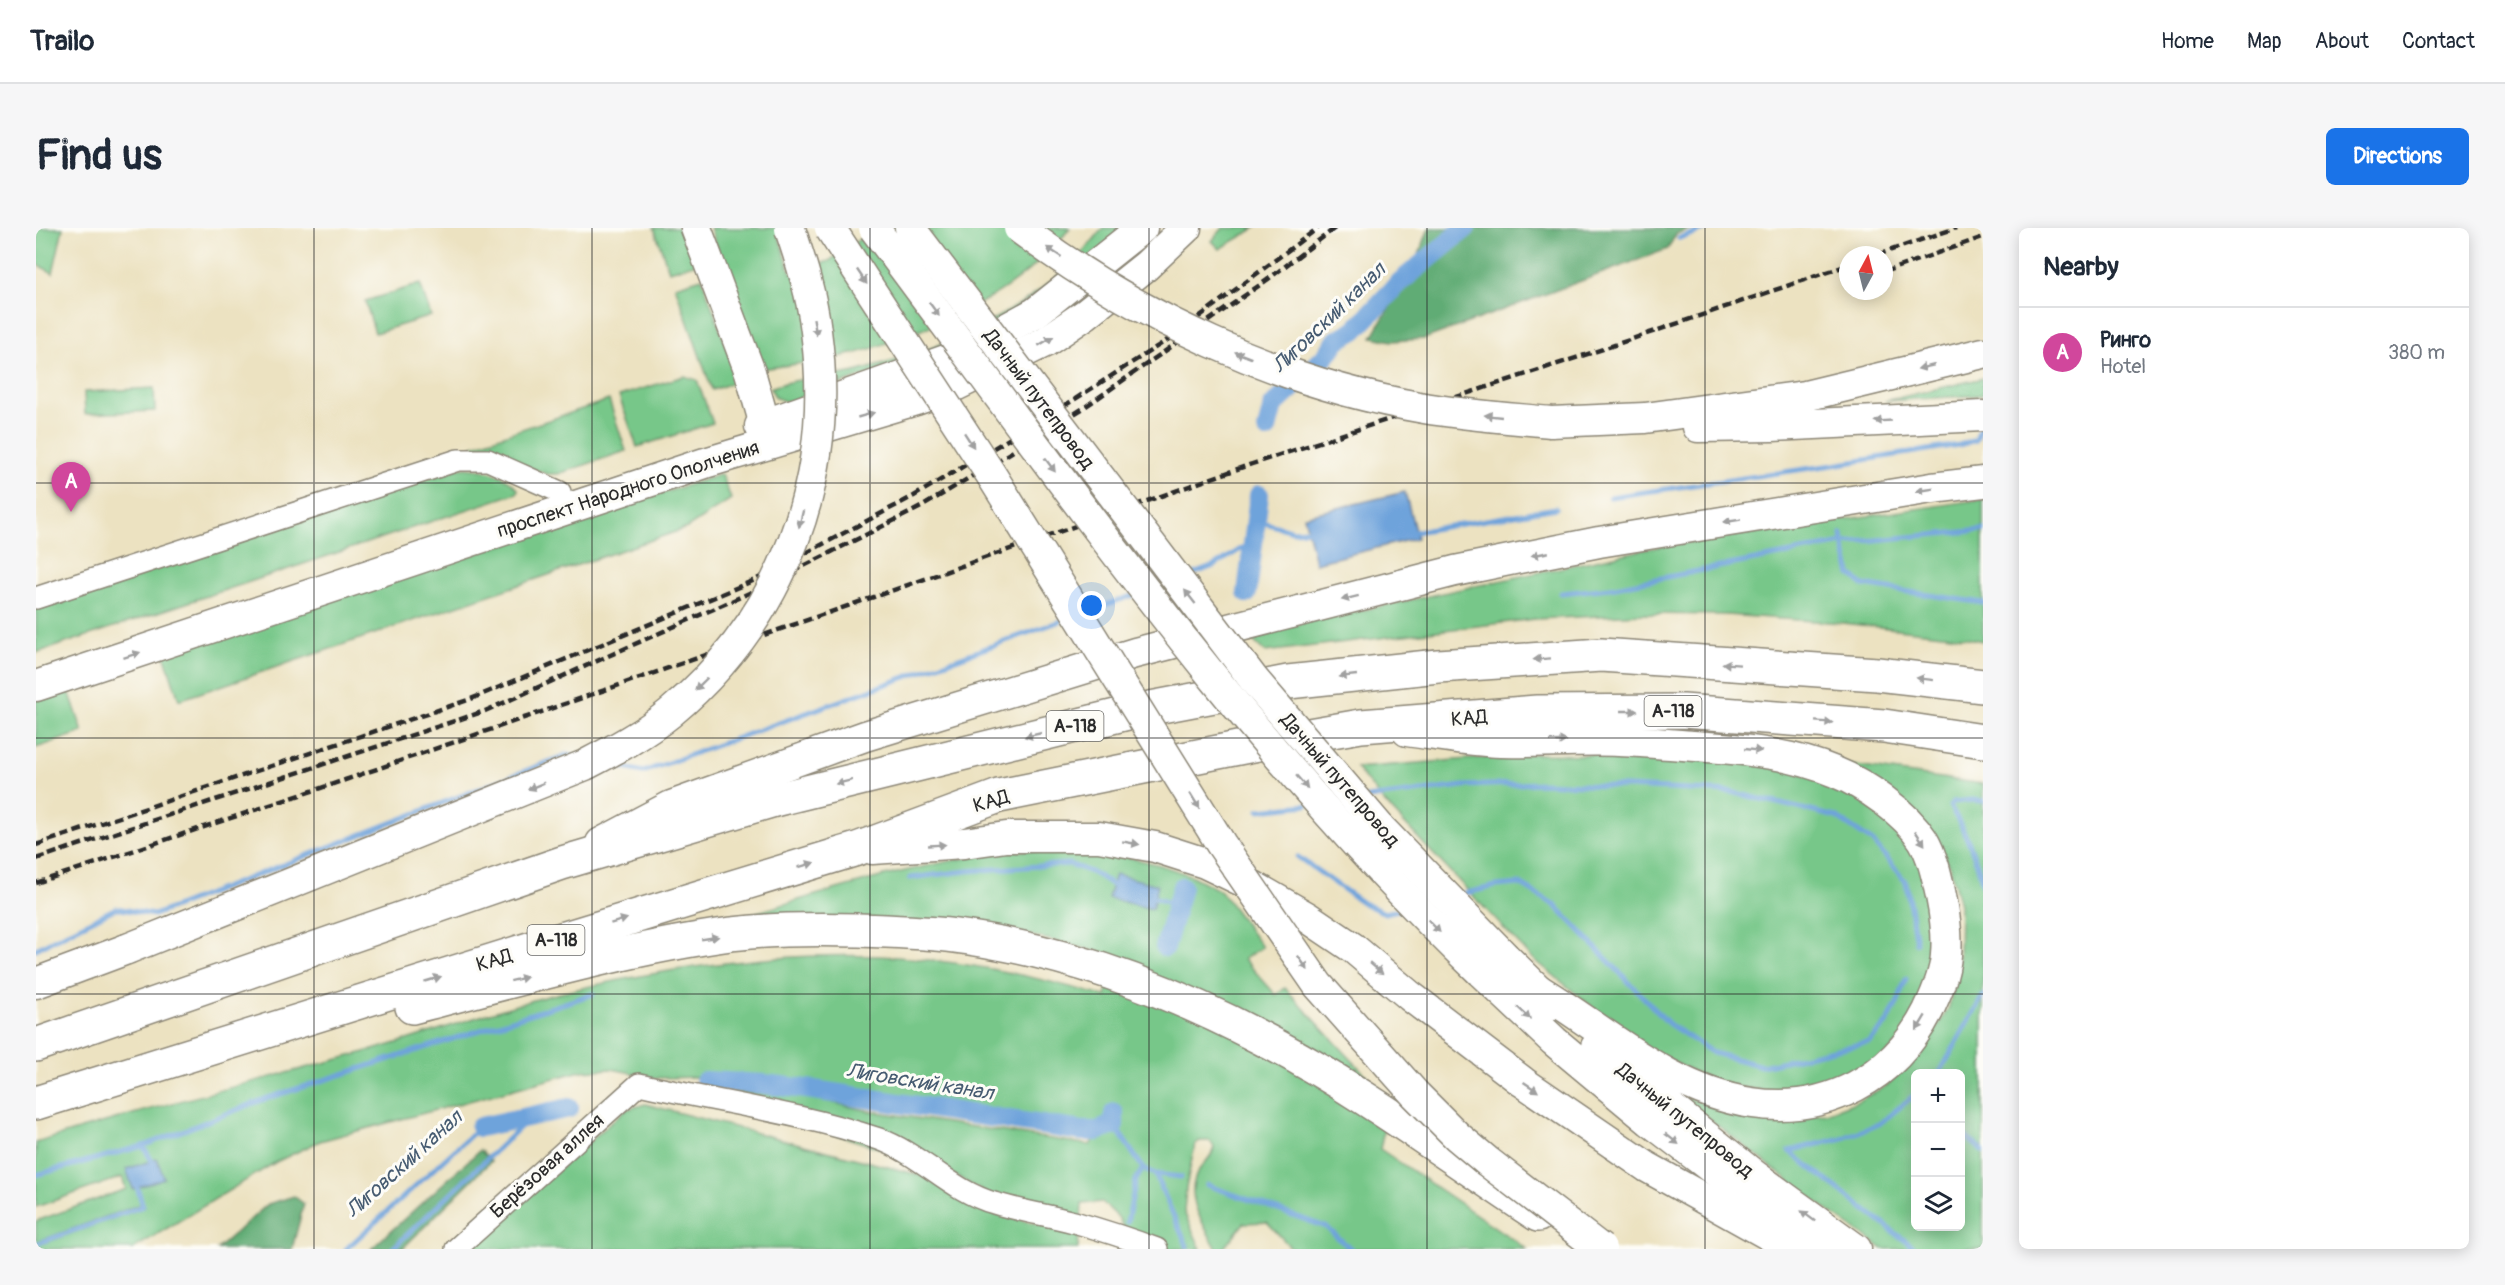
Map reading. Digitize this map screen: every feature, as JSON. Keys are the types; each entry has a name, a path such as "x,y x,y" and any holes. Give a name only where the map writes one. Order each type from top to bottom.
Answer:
{"highway":[{"name":"А-118","path":"36,1045 562,863 778,799 1140,710 1288,682 1438,666 1601,655 1877,674 1983,686"},
{"name":"КАД","path":"36,1104 857,849 999,796 1268,742 1362,726 1537,712 1683,711 1884,726 1983,741"},
{"path":"256,1034 400,1010 544,973 681,942 734,934 830,930 948,935 1051,955 1101,971 1184,1002 1273,1044 1371,1103 1593,1249"}],"main road":[{"path":"696,228 750,372 767,434"},
{"path":"36,983 585,765 641,734 669,713 718,667 738,643 771,591 799,530 811,483 819,427 820,376 814,318 790,228"},
{"path":"830,228 990,473 1221,844 1318,985 1414,1094 1457,1136 1601,1249"},
{"name":"Дачный путепровод","path":"874,228 1149,598 1252,724 1409,900 1493,965 1539,990 1609,1059 1754,1175 1856,1249"},
{"name":"Дачный путепровод","path":"910,228 1254,680 1554,1041 1634,1108 1817,1249"},
{"path":"1019,228 1084,272 1150,312 1211,343 1271,366 1357,393 1424,408 1551,422 1635,428 1772,426 1983,416"},
{"name":"проспект Народного Ополчения","path":"36,686 767,434 952,358 1035,313 1142,228"},
{"name":"проспект Народного Ополчения","path":"36,666 560,492 767,434 916,400 964,382 1045,342 1086,314 1146,266 1186,228"},
{"path":"1551,422 1645,418 1805,396 1983,353"},
{"path":"562,863 671,806 865,736 1135,653 1455,572 1599,542 1932,488 1983,482"},
{"path":"1362,726 1500,742 1618,741 1759,750 1805,761 1838,772 1876,795 1905,818 1923,840 1933,864 1945,912 1947,935 1946,959 1936,994 1921,1024 1890,1063 1870,1079 1816,1101 1786,1104 1753,1103 1711,1094 1670,1076 1539,990"},
{"path":"857,849 963,843 1006,837 1099,837 1155,847 1205,863 1255,887 1335,936 1522,1082 1647,1167 1794,1249"}],"street":[{"path":"36,598 458,460 488,460 560,492"},
{"name":"Берёзовая аллея","path":"456,1249 534,1184 639,1084 799,1117 878,1139 902,1148 969,1194 1073,1227 1157,1249"}],"green space":[{"path":"63,228 53,273 36,264 36,229"},
{"path":"654,228 682,228 695,264 669,271"},
{"path":"710,228 776,228 791,273 829,261 875,228 1070,228 1034,266 1014,282 993,296 948,319 858,353 761,369"},
{"path":"1103,228 1125,228 1092,258 967,341 787,402 776,398 770,388 792,381 859,371 928,350 961,336 993,320 1053,280 1079,256"},
{"path":"1223,228 1256,228 1220,249 1212,241"},
{"path":"1429,228 1691,228 1676,234 1668,249 1424,339 1392,341 1372,337 1417,260"},
{"path":"702,278 738,381 712,390 675,286"},
{"path":"420,284 431,316 375,333 365,301"},
{"path":"684,376 697,380 713,423 637,447 619,396"},
{"path":"1983,378 1983,395 1885,401"},
{"path":"154,388 155,411 85,414 84,392"},
{"path":"609,400 626,451 558,474 547,474 471,446"},
{"path":"459,468 483,470 499,475 513,483 518,489 517,493 36,653 36,608"},
{"path":"722,474 731,499 687,528 179,700 164,654"},
{"path":"1983,499 1983,641 1951,635 1843,623 1726,615 1643,614 1535,619 1265,652 1247,635 1652,548"},
{"path":"67,685 83,732 36,748 36,695"},
{"path":"1532,754 1671,756 1771,764 1830,783 1872,806 1902,834 1924,869 1935,907 1929,982 1906,1034 1878,1063 1794,1095 1719,1084 1640,1046 1530,956 1385,803 1356,768"},
{"path":"1842,764 1983,784 1983,1249 1883,1249 1830,1212 1677,1094 1723,1110 1779,1120 1826,1113 1858,1101 1888,1085 1930,1040 1949,1007 1959,964 1960,905 1950,867 1928,829"},
{"path":"1063,850 1131,858 1160,865 1192,876 1221,891 1262,947 1244,959 1276,995 1285,988 1390,1101 1380,1149 1527,1249 1292,1249 1267,1222 1244,1223 1223,1249 1217,1249 1194,1201 1194,1180 1212,1154 1214,1147 1210,1141 1200,1141 1195,1144 1186,1188 1184,1212 1201,1249 1166,1249 1124,1229 1118,1217 1102,1202 1082,1204 1081,1220 994,1198 942,1168 712,1095 745,1093 803,1096 870,1111 1090,1145 1100,1130 758,1076 656,1078 612,1069 581,1071 320,1141 276,1162 133,1249 36,1249 36,1246 145,1207 138,1194 141,1204 36,1242 36,1221 126,1189 122,1177 36,1207 36,1143 163,1106 376,1049 556,994 635,977 716,964 838,955 907,958 965,964 1022,975 1106,997 1116,956 989,925 741,917 876,878 944,862 1013,851"},
{"path":"645,1104 923,1176 963,1201 989,1213 1079,1233 1078,1249 470,1249 625,1110"},
{"path":"480,1150 491,1161 402,1249 371,1249"},
{"path":"294,1196 304,1204 292,1249 217,1249 268,1204"}],"water":[{"path":"1405,492 1417,538 1315,563 1304,516"},
{"path":"1115,874 1158,885 1152,909 1108,898"},
{"path":"157,1159 164,1178 133,1189 126,1169"}],"waterway":[{"name":"Лиговский канал","path":"1267,429 1273,406 1326,356 1337,340 1355,330 1400,282 1466,228"},
{"path":"1679,238 1710,228"},
{"path":"1610,497 1959,445 1976,440 1981,425"},
{"name":"Лиговский канал","path":"1247,593 1259,495"},
{"path":"1415,532 1556,508"},
{"path":"1255,520 1293,531 1307,530"},
{"path":"1983,530 1843,543 1851,575 1863,585 1983,603"},
{"path":"1561,593 1610,588 1843,543 1842,534"},
{"path":"1188,576 1214,566 1252,542"},
{"path":"1086,612 1137,594"},
{"path":"611,765 643,772 1069,618"},
{"path":"36,949 116,908 154,915 566,755 576,757"},
{"path":"1367,798 1463,786 1543,783 1731,792 1836,817 1873,842 1906,882 1916,943"},
{"path":"1983,801 1953,802 1950,806 1970,844 1983,885"},
{"path":"1259,810 1307,805"},
{"path":"1298,857 1363,903 1385,913 1402,909"},
{"path":"910,878 967,871 1069,864 1096,874 1112,885"},
{"path":"1458,895 1496,886 1520,884 1555,905 1669,1024 1713,1053 1762,1066 1869,1042 1888,1022 1906,979"},
{"name":"Лиговский канал","path":"1165,947 1182,887"},
{"path":"1155,898 1177,906"},
{"path":"36,1175 143,1146 265,1099 593,994"},
{"path":"1942,1069 1983,996"},
{"name":"Лиговский канал","path":"705,1081 807,1089 1082,1131 1097,1131 1114,1125 1114,1113"},
{"path":"1911,1098 1879,1124 1843,1138 1789,1151 1916,1249"},
{"name":"Лиговский канал","path":"480,1127 569,1108"},
{"path":"392,1249 532,1116"},
{"path":"1114,1125 1143,1168 1155,1174 1181,1177"},
{"name":"Лиговский канал","path":"346,1249 480,1127"},
{"path":"1965,1136 1983,1151"},
{"path":"143,1146 152,1161"},
{"path":"1127,1222 1136,1180 1143,1168"},
{"path":"1155,1174 1187,1246"},
{"path":"1207,1185 1326,1227 1351,1249"},
{"path":"36,1244 143,1206 137,1187"}],"railway":[{"path":"36,845 471,699 755,580 914,496 1072,401 1172,337 1318,228"},
{"path":"36,859 485,711 756,590 923,506 1082,409 1267,280 1335,228"},
{"path":"1893,250 1956,228"},
{"path":"1893,269 1983,237"},
{"path":"36,883 345,780 1252,464 1591,353 1839,268"}],"place":[{"name":"Ринго","path":"71,512"}]}
